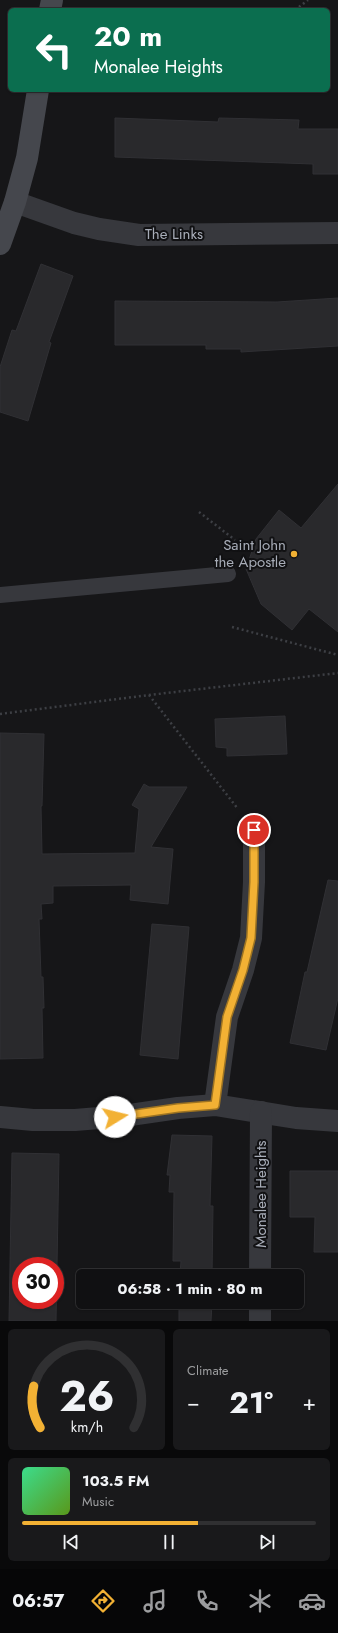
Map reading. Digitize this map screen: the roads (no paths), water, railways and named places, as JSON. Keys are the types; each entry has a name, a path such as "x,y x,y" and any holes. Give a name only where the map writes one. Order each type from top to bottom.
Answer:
{"street":[{"path":"0,244 15,202 27,158 38,92"},
{"name":"The Links","path":"15,202 74,223 99,229 139,235 338,233"},
{"path":"215,1105 227,1017 243,970 251,938 254,882 254,830"},
{"path":"0,1117 33,1120 74,1120 123,1116 178,1108 215,1105 296,1118 338,1121"},
{"name":"Monalee Heights","path":"260,1269 261,1112"},
{"path":"260,1309 260,1321"}],"lane":[{"path":"0,595 228,574"}],"place":[{"name":"Saint John the Apostle","path":"294,554"}]}
